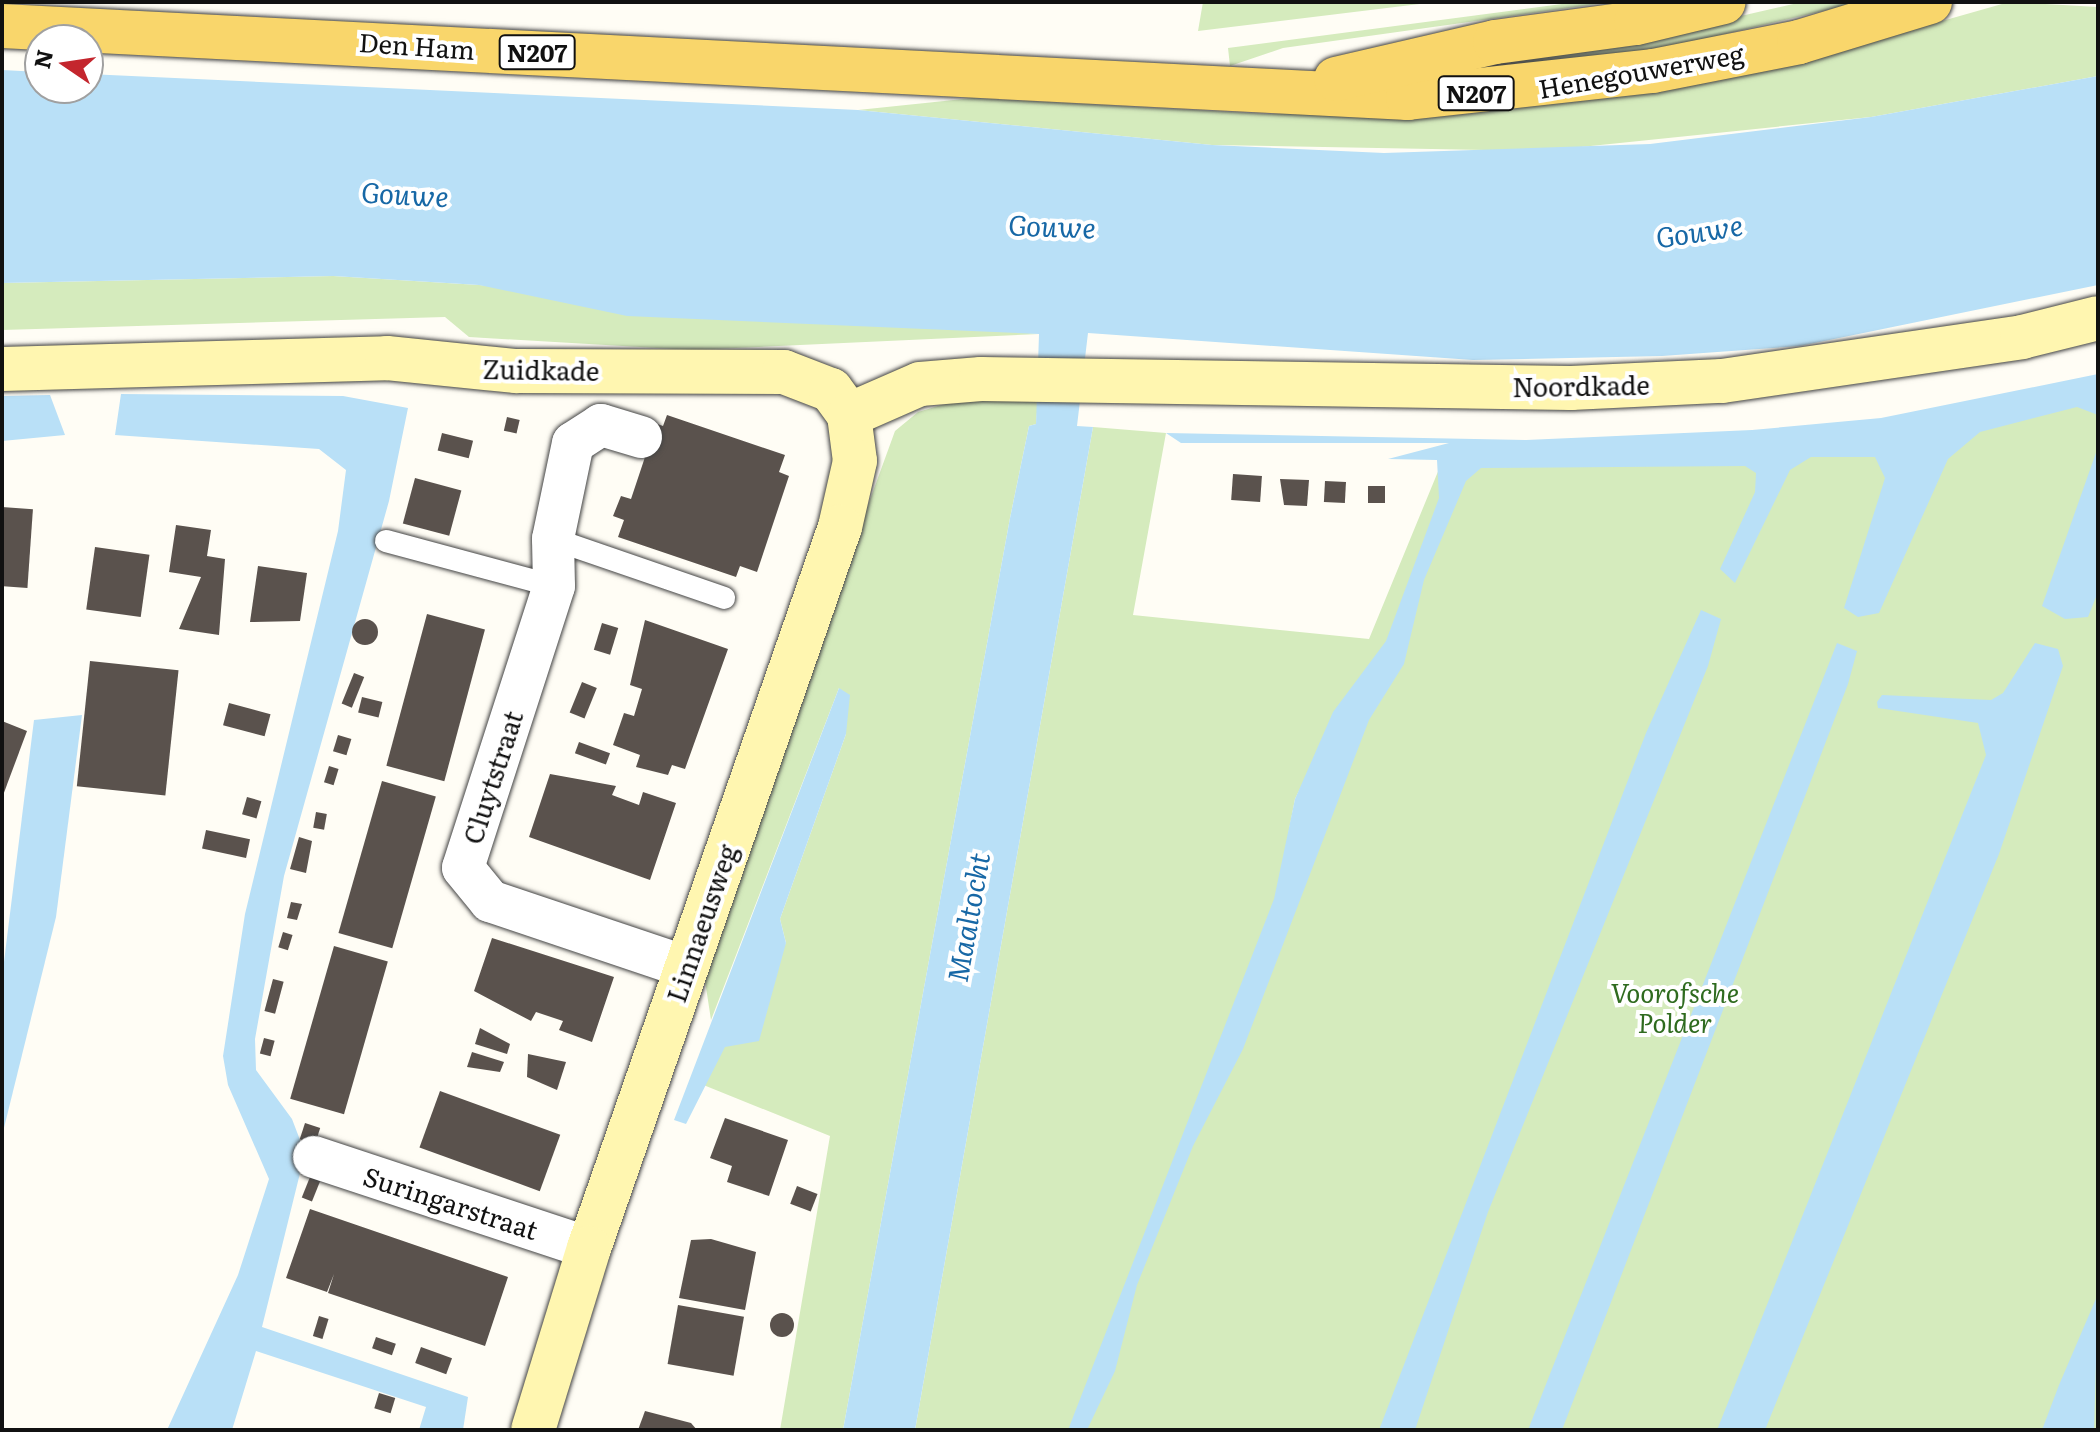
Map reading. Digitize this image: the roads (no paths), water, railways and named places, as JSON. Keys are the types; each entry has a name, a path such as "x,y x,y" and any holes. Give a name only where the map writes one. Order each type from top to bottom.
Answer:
{"main road":[{"name":"Henegouwerweg","path":"1298,88 1495,42 1636,23 1724,2"},
{"name":"Henegouwerweg","path":"1071,85 1298,88 1408,98 1563,86 1799,42 1930,2"},
{"name":"Den Ham","path":"2,26 1071,85"}],"street":[{"name":"Noordkade","path":"849,415 920,384 1058,378 1571,388 1722,381 2022,337 2098,318"},
{"name":"Zuidkade","path":"2,369 387,358 516,371 784,372 831,390 849,415"},
{"name":"Linnaeusweg","path":"533,1430 589,1248 840,527 855,461 849,415"},
{"name":"Cluytstraat","path":"641,437 601,425 579,434 553,539 554,586 463,868 490,901 686,967"},
{"name":"Suringarstraat","path":"314,1157 589,1248"}],"lane":[{"path":"553,539 724,598"},
{"path":"386,541 554,586"}],"water":[{"path":"2,70 24,71 24,104 104,104 104,75 858,110 1212,145 1384,153 1650,144 1871,117 2098,76 2098,285 1800,346 1662,356 1473,360 1088,333 1077,426 1093,427 915,1430 843,1430 1010,518 1029,426 1036,424 1039,334 627,316 479,285 333,276 2,283"},
{"path":"2098,374 2098,415 2077,407 1980,432 1948,459 1879,613 1858,617 1844,608 1885,478 1875,457 1811,457 1790,470 1735,583 1720,569 1755,492 1756,473 1745,466 1481,468 1466,481 1424,580 1404,664 1369,720 1243,1049 1193,1146 1137,1285 1115,1371 1087,1430 1068,1430 1274,899 1295,799 1333,712 1386,641 1439,498 1437,460 1388,459 1449,443 1181,443 1166,433 1526,440 1752,430 1881,418"},
{"path":"121,394 343,396 408,408 389,501 284,876 255,1039 256,1070 292,1119 305,1153 262,1327 468,1397 463,1430 419,1430 426,1407 256,1351 232,1430 167,1430 238,1275 269,1179 228,1085 223,1056 245,914 338,531 346,470 319,449 115,435"},
{"path":"50,395 65,435 2,441 2,396"},
{"path":"2098,447 2098,592 2088,617 2065,619 2042,606"},
{"path":"1701,610 1721,619 1708,666 1488,1212 1415,1430 1379,1430 1646,733"},
{"path":"1837,643 1857,651 1848,684 1562,1430 1528,1430"},
{"path":"2035,643 2058,649 2063,666 1999,854 1765,1430 1717,1430 1986,755 1978,723 1878,708 1877,702 1882,695 1991,700 2003,693"},
{"path":"839,688 850,695 846,734 780,919 786,943 759,1041 725,1047 686,1124 674,1120"},
{"path":"82,715 56,917 2,1136 2,978 34,720"},
{"path":"2098,1294 2094,1430 2042,1430 2059,1385"}],"water label":[{"name":"Gouwe","path":"405,193"},
{"name":"Gouwe","path":"1052,225"},
{"name":"Gouwe","path":"1699,230"},
{"name":"Maaltocht","path":"967,917"}],"park label":[{"name":"Voorofsche Polder","path":"1675,1007"}]}
